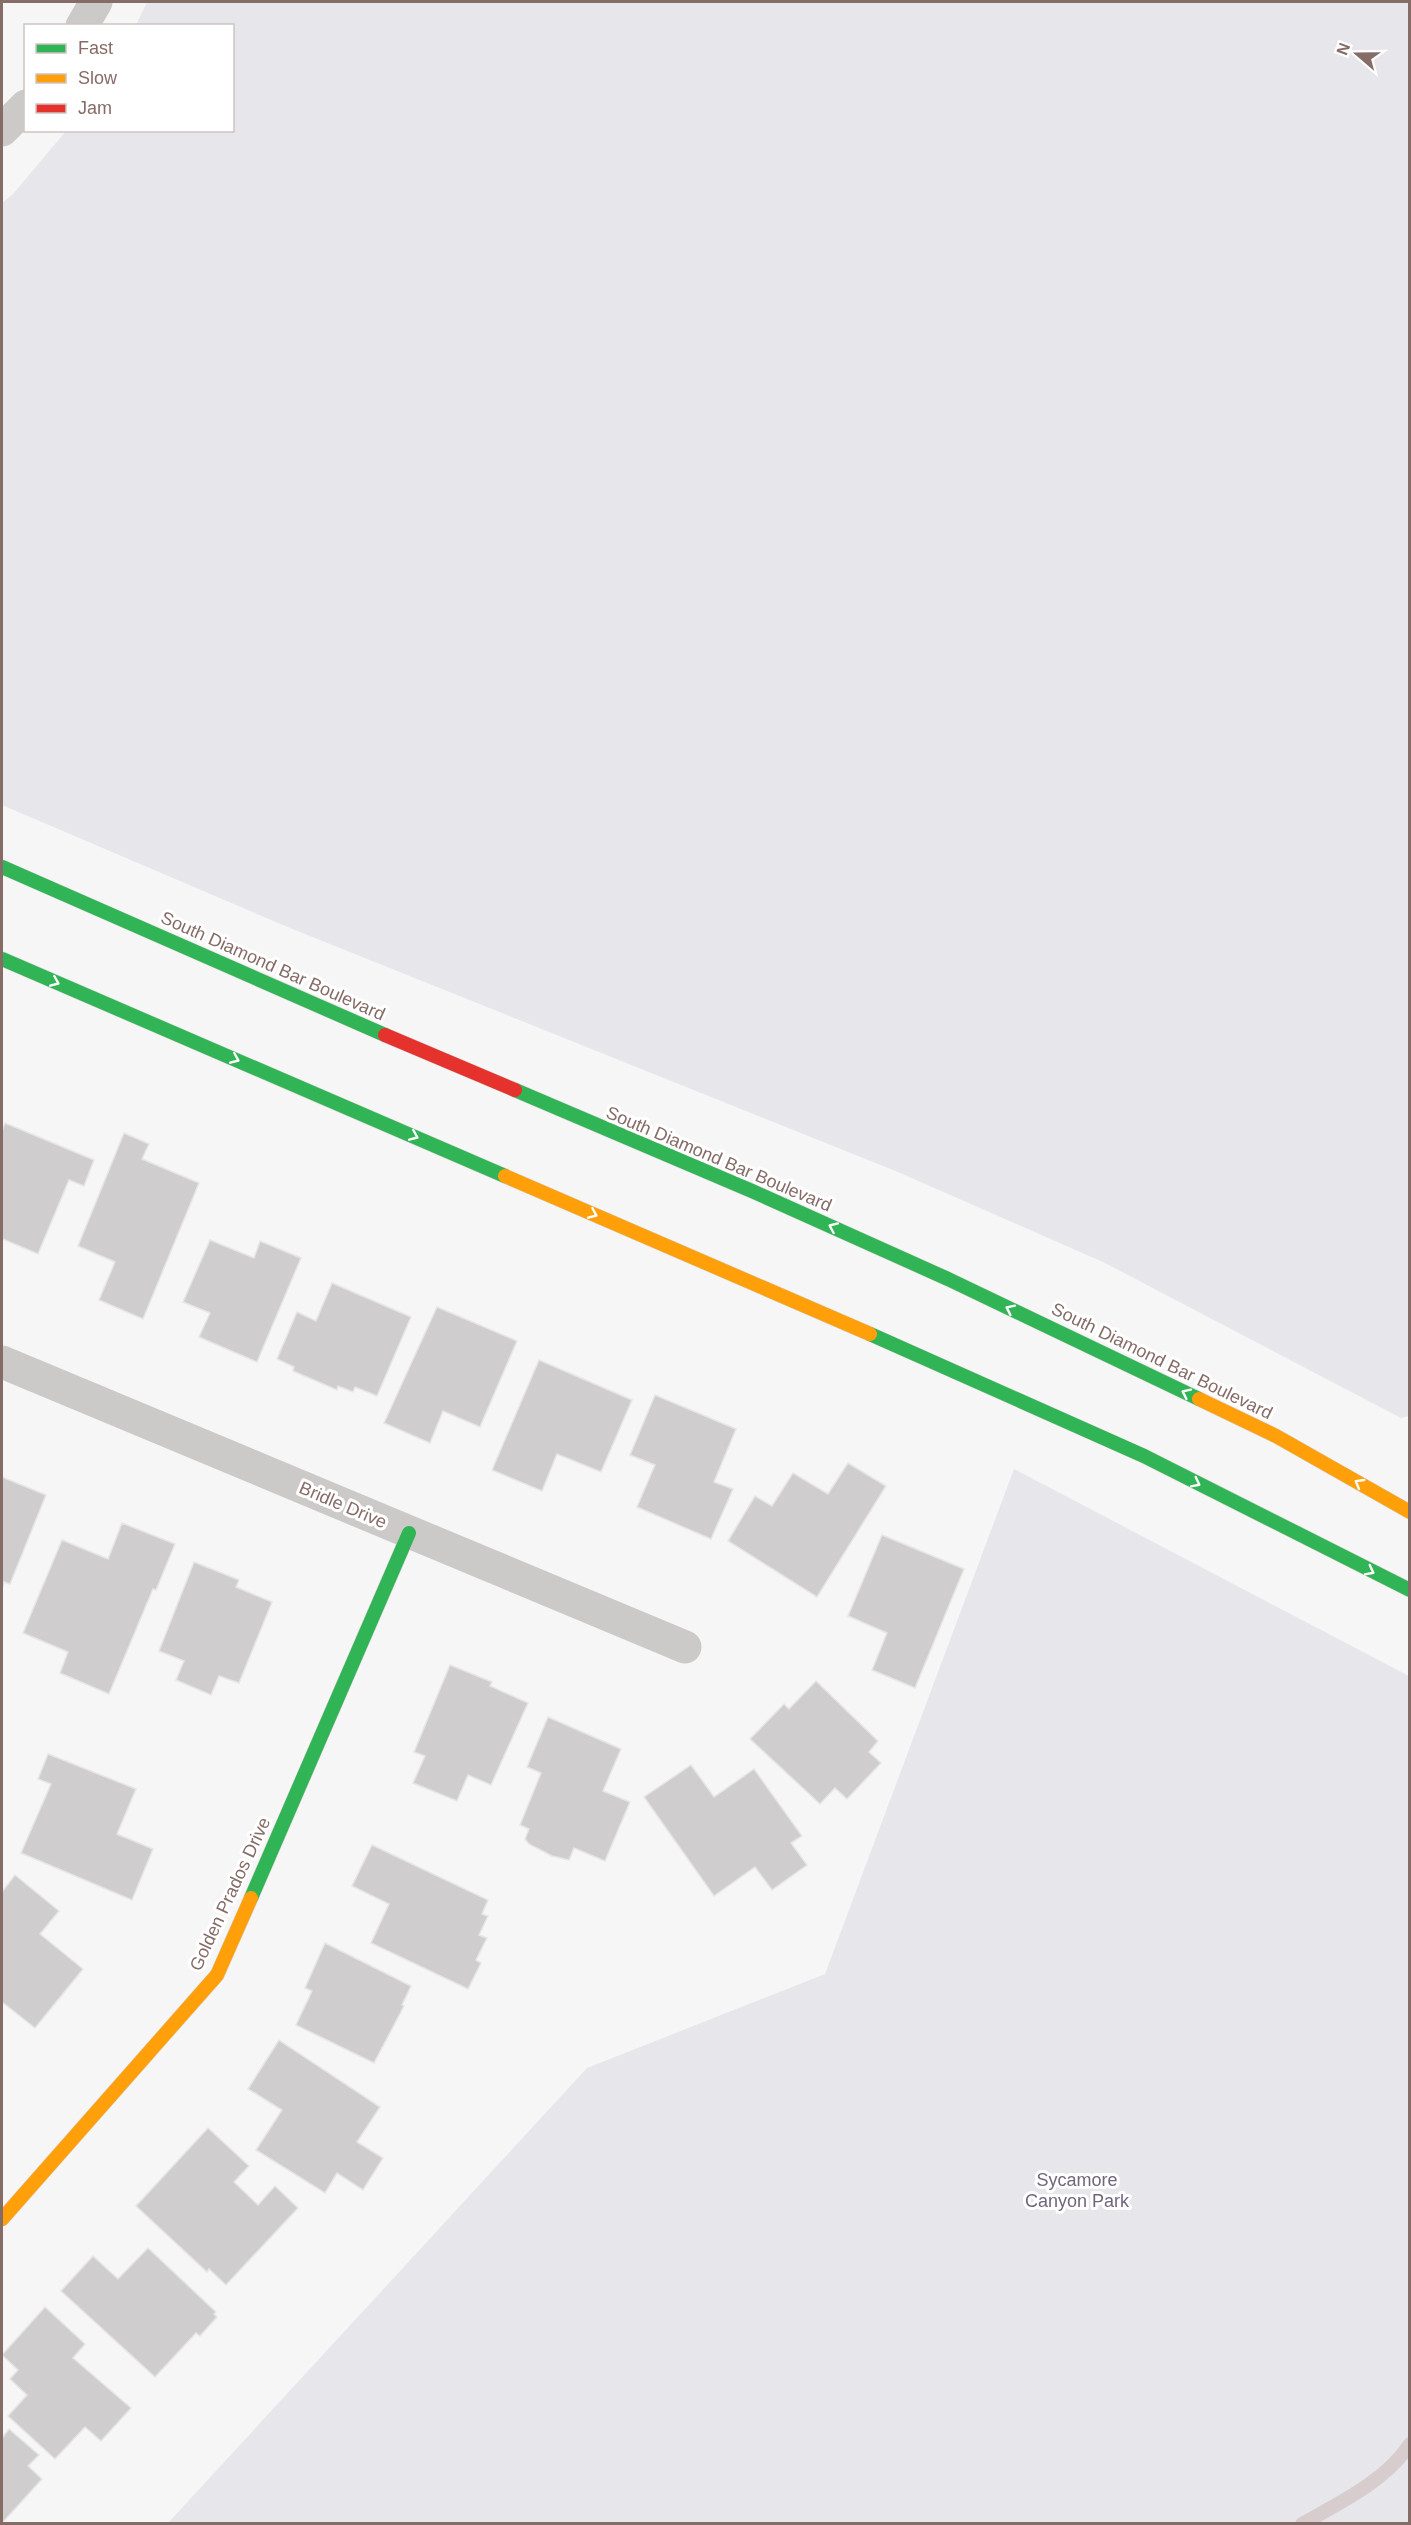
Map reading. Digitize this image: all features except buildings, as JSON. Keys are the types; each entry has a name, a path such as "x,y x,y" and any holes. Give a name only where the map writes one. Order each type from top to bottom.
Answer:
{"main road":[{"name":"South Diamond Bar Boulevard","path":"2,867 338,1015 752,1191 948,1279 1276,1436 1410,1512"},
{"path":"2,959 800,1304 1144,1456 1410,1590"},
{"name":"Golden Prados Drive","path":"2,2218 217,1975 409,1533"}],"street":[{"path":"83,24 96,2"},
{"path":"2,130 24,108"},
{"name":"Bridle Drive","path":"2,1362 686,1647"}],"green space":[{"path":"147,2 1409,2 1409,1416 1401,1418 1105,1263 898,1172 290,928 2,805 2,203 13,194 65,132 234,132 234,24 136,24"},
{"name":"Sycamore Canyon Park","path":"1014,1469 1409,1676 1409,2523 168,2523 587,2068 825,1974"}],"waterway":[{"path":"1302,2524 1375,2480 1400,2457 1410,2444"}],"traffic: fast":[{"path":"2,867 385,1035"},
{"path":"2,959 505,1176"},
{"path":"515,1090 752,1191 948,1279 1199,1399"},
{"path":"870,1334 1144,1456 1410,1590"},
{"path":"251,1898 409,1533"}],"traffic: slow":[{"path":"505,1176 870,1334"},
{"path":"1199,1399 1276,1436 1410,1512"},
{"path":"2,2219 217,1975 251,1898"}],"traffic: jam":[{"path":"385,1035 515,1090"}]}
